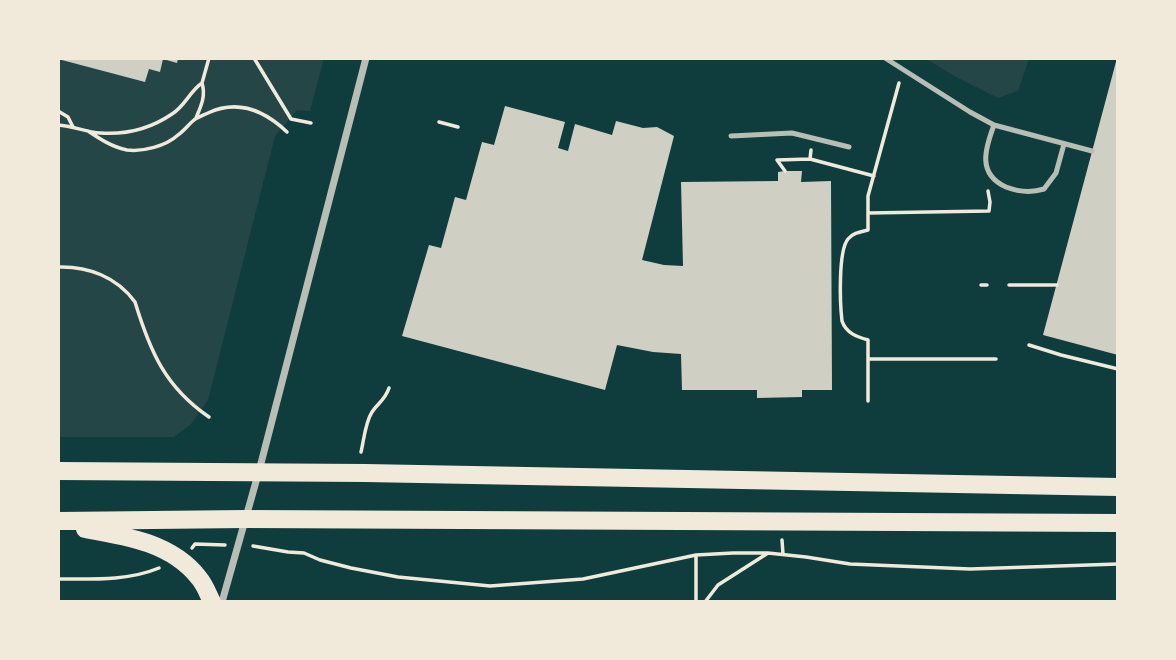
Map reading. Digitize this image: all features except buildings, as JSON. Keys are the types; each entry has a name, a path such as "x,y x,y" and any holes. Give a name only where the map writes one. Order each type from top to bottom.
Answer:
{"main road":[{"path":"58,471 259,471 1118,487"},
{"path":"58,523 246,519 1118,523"},
{"path":"58,523 129,537 163,549 191,569 201,580 212,602"}],"street":[{"path":"222,602 259,471 366,58"}],"lane":[{"path":"885,58 970,112 994,124 1092,151"},
{"path":"994,124 985,160 987,170 996,183 1014,190 1031,193 1044,190 1056,173 1064,144"},
{"path":"731,136 792,133 849,146"}],"path":[{"path":"195,119 204,97 202,83 209,58"},
{"path":"254,58 291,120 311,123"},
{"path":"868,401 868,340 846,330 841,316 842,253 849,238 868,230 869,196 900,81"},
{"path":"58,125 101,133 131,132 155,125 175,113 202,83"},
{"path":"88,131 110,144 128,150 143,149 167,143 195,119 227,107 256,111 287,132"},
{"path":"58,111 68,117 73,127"},
{"path":"439,122 458,127"},
{"path":"810,159 812,138"},
{"path":"785,172 777,160 810,159 874,176"},
{"path":"868,213 989,211 988,192 981,182"},
{"path":"58,267 79,267 93,271 116,283 130,296 135,302 165,374 188,403 209,417"},
{"path":"981,285 987,285"},
{"path":"1009,285 1057,285"},
{"path":"1029,345 1118,369"},
{"path":"868,359 996,359"},
{"path":"361,452 373,410 383,401 389,388"},
{"path":"782,540 783,554"},
{"path":"188,554 195,544 212,544"},
{"path":"257,546 304,553 351,568 398,577 490,586 583,579 696,555 733,553 783,554 850,564 970,569 1118,564"},
{"path":"705,602 718,585 768,553"},
{"path":"696,555 696,602"},
{"path":"58,579 102,580 151,572 164,566"}],"shaded area":[{"path":"58,58 324,58 310,111 297,110 275,136 208,400 191,424 174,437 58,437"},
{"path":"925,58 1029,58 1018,91 998,98"}]}
